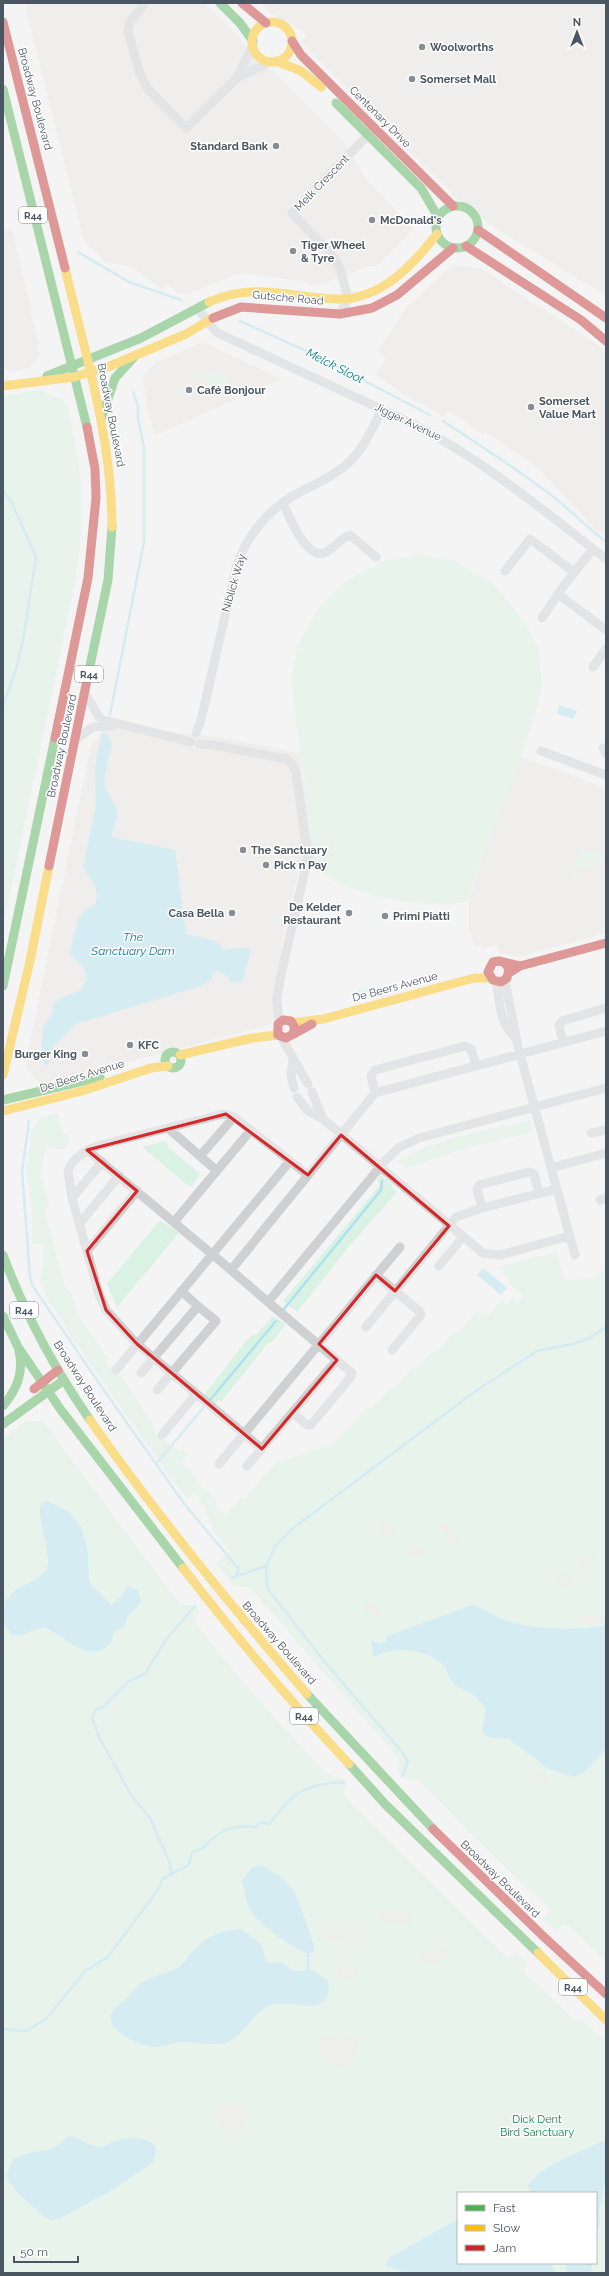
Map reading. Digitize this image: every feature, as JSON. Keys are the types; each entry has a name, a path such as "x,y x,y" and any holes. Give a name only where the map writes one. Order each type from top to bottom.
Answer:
{"main road":[{"path":"220,3 240,23 253,43 258,56 273,61 286,56 292,41 289,32 285,27 276,23 266,23 257,30 253,43"},
{"path":"242,3 266,23"},
{"name":"Broadway Boulevard","path":"3,22 38,156 101,419 110,468 112,542 108,580 86,695 75,740 30,961 3,1075"},
{"name":"Centenary Drive","path":"292,41 301,55 453,206"},
{"name":"Centenary Drive","path":"273,61 294,66 310,77 421,188 438,217"},
{"name":"Broadway Boulevard","path":"3,89 74,377 85,415 95,469 96,498 93,538 80,620 3,986"},
{"path":"453,206 462,207 470,211 476,218 478,230 474,240 466,246 453,248 443,243 437,234 436,226 438,217 445,210 453,206"},
{"path":"478,230 606,318"},
{"name":"Gutsche Road","path":"38,380 71,364 144,337 217,298 247,291 348,299 365,295 384,287 421,255 437,234"},
{"path":"466,246 581,320 606,341"},
{"name":"Gutsche Road","path":"38,380 74,377 110,366 186,334 206,321 241,307 340,314 362,311 383,304 453,248"},
{"path":"101,419 115,378 136,355"},
{"path":"3,386 38,380"},
{"path":"498,977 520,966 606,942"},
{"path":"498,977 493,962 499,961 520,966"},
{"path":"498,977 505,963"},
{"name":"De Beers Avenue","path":"180,1059 206,1050 252,1038 283,1027 323,1019 474,978 498,977"},
{"name":"De Beers Avenue","path":"283,1027 286,1038 323,1019"},
{"path":"283,1027 293,1034"},
{"path":"172,1052 180,1059 176,1068 167,1062 172,1052"},
{"name":"De Beers Avenue","path":"3,1100 44,1092 167,1062"},
{"name":"De Beers Avenue","path":"3,1111 82,1091 167,1062"},
{"name":"Broadway Boulevard","path":"3,1255 14,1289 28,1317 64,1380 123,1466 178,1540 246,1624 377,1773 527,1923 606,1994"},
{"name":"R44","path":"3,1316 18,1347 61,1410 213,1607 304,1716 396,1815 606,2020"},
{"path":"3,1406 20,1385 22,1369 18,1347"},
{"path":"3,1413 58,1370"},
{"path":"3,1424 48,1390 64,1380"}],"street":[{"path":"145,3 131,20 128,31 139,71 147,88 186,128 237,78 273,61"},
{"path":"237,78 253,43"},
{"path":"368,135 375,128"},
{"name":"Melk Crescent","path":"348,299 342,274 333,256 292,213 368,135"},
{"path":"340,314 348,299"},
{"name":"Jigger Avenue","path":"198,309 216,332 435,435 488,468 606,559"},
{"name":"Niblick Way","path":"197,738 239,559 259,525 283,502 329,477 346,464 363,446 382,409"},
{"path":"283,502 298,535 314,551 320,554 326,552 346,536 351,535 376,557"},
{"path":"505,571 530,539 574,572"},
{"path":"542,618 574,572 593,549"},
{"path":"558,594 606,630"},
{"path":"593,667 606,649"},
{"path":"86,695 99,717 118,726 176,738 197,738 214,745 286,759 292,764 296,772 308,857 277,998 283,1027 292,1054 310,1088 323,1119"},
{"path":"75,740 93,727 118,726"},
{"path":"541,751 606,774"},
{"path":"498,977 504,997 501,1016 506,1029 516,1037 575,1255"},
{"path":"564,1042 559,1026 562,1021 606,1008"},
{"path":"231,1270 375,1093 606,1031"},
{"path":"293,1034 291,1076 295,1092 306,1110 323,1119 483,1253 494,1256 569,1236"},
{"path":"375,1093 371,1076 375,1070 465,1046 471,1049 476,1065"},
{"path":"268,1302 398,1148 412,1140 606,1088"},
{"path":"262,1449 137,1344 106,1310 99,1294 79,1224 72,1198 68,1171 77,1158 88,1150 220,1114 234,1117 308,1175"},
{"path":"200,1156 234,1117"},
{"path":"168,1128 217,1171"},
{"path":"174,1222 251,1130"},
{"path":"591,1134 606,1130"},
{"path":"88,1150 352,1373 346,1384 311,1425 307,1425 293,1413"},
{"path":"551,1168 606,1153"},
{"path":"116,1370 180,1291 290,1161"},
{"path":"72,1198 102,1162"},
{"path":"482,1208 477,1189 479,1185 529,1172 534,1174 539,1193"},
{"path":"79,1224 119,1176"},
{"path":"366,1327 456,1217 482,1208 557,1189"},
{"path":"87,1251 137,1191"},
{"path":"439,1266 463,1237"},
{"path":"218,1464 400,1247"},
{"path":"376,1275 421,1315 392,1350"},
{"path":"157,1390 216,1321 180,1291"},
{"path":"141,1373 198,1306"},
{"path":"247,1466 337,1360"},
{"path":"162,1435 196,1394"}],"highlighted area":[{"path":"226,1114 308,1175 341,1135 449,1226 395,1291 376,1275 319,1344 337,1360 262,1449 137,1344 106,1310 87,1251 137,1191 87,1150"}],"shaded area":[{"path":"26,3 204,3 344,143 368,181 414,229 377,266 369,266 323,284 310,285 304,281 249,274 234,275 188,294 178,293 167,285 163,290 133,267 106,262 84,242 31,31"},
{"name":"Somerset Mall","path":"261,3 606,3 606,296 494,227 456,198 303,45 301,42 307,36 304,32 271,14"},
{"path":"12,227 28,298 31,303 30,309 39,344 37,344 39,356 36,363 30,368 14,372 3,368 3,230"},
{"path":"453,265 482,269 606,350 606,537 597,531 538,468 485,432 484,435 449,411 443,417 424,404 415,402 375,374 386,358 377,352 407,306"},
{"path":"202,342 281,379 154,436 142,378 155,363"},
{"path":"112,720 179,733 214,736 300,753 315,858 313,868 299,869 282,943 274,1019 272,1024 41,1085 25,1067 91,745"},
{"path":"521,757 606,788 606,933 521,956 500,954 497,945 482,949 481,945 474,947 469,927 469,902 490,834"}],"green space":[{"path":"213,371 231,378 230,380 210,389 204,375"},
{"path":"40,390 62,399 67,404 80,474 82,498 81,528 76,578 3,928 3,396"},
{"path":"422,554 457,562 495,585 526,624 539,649 542,684 536,711 521,757 473,884 469,902 428,904 388,899 349,887 330,879 313,868 315,858 291,681 299,642 318,609 345,582 381,562"},
{"path":"581,848 606,856 606,862 575,871 576,877 571,878"},
{"path":"359,987 392,990 358,998"},
{"path":"58,1113 64,1135 67,1134 70,1142 62,1150 46,1146 41,1174 50,1206 47,1207 45,1212 66,1291 70,1290 79,1317 108,1358 106,1365 123,1378 152,1423 156,1434 180,1451 183,1449 188,1454 181,1462 198,1478 195,1481 217,1500 214,1504 226,1515 240,1498 245,1498 275,1463 333,1444 367,1408 372,1409 386,1392 397,1386 411,1369 419,1366 434,1349 440,1348 454,1331 460,1331 477,1311 482,1315 485,1311 489,1314 501,1300 506,1304 512,1297 518,1302 523,1296 510,1285 508,1278 498,1267 557,1252 565,1281 592,1278 606,1268 606,1961 566,1924 555,1930 544,1920 550,1909 495,1858 417,1778 407,1781 398,1771 399,1759 250,1588 233,1586 216,1563 229,1552 213,1530 204,1506 196,1493 187,1499 172,1480 72,1338 46,1296 40,1281 43,1264 43,1244 32,1244 32,1211 26,1171 32,1129 40,1118"},
{"path":"530,1120 533,1132 459,1150 407,1168 398,1161 412,1153 444,1141"},
{"path":"164,1141 169,1145 168,1147 200,1174 190,1187 142,1147"},
{"path":"380,1175 392,1184 392,1188 397,1192 351,1244 297,1312 283,1301 380,1185 377,1180"},
{"path":"160,1220 179,1233 117,1307 107,1284"},
{"path":"273,1316 286,1325 271,1343 269,1342 221,1402 219,1400 215,1404 204,1395 246,1341 254,1334 256,1335"},
{"name":"Dick Dent Bird Sanctuary","path":"26,1420 44,1422 169,1590 181,1604 194,1605 198,1610 196,1624 243,1682 326,1774 343,1778 346,1783 344,1795 507,1957 516,1952 527,1962 524,1973 577,2021 580,2019 606,2042 606,2273 3,2273 3,1438"}],"sand":[{"path":"385,1519 395,1530 391,1535 383,1537 380,1535 381,1529 379,1523"},
{"path":"443,1522 451,1526 455,1531 459,1538 457,1542 453,1543 446,1538 445,1533 439,1527"},
{"path":"414,1546 424,1548 426,1554 410,1558 407,1552"},
{"path":"586,1553 593,1554 595,1557 590,1568 584,1570 578,1560"},
{"path":"563,1573 574,1579 573,1585 562,1586 559,1583 557,1577"},
{"path":"367,1603 372,1603 378,1606 381,1615 376,1617 365,1612 364,1608"},
{"path":"606,1614 605,1624 582,1624 576,1622 576,1618 581,1615 599,1618"},
{"path":"533,1769 549,1778 545,1785 540,1786 529,1779 529,1775"},
{"path":"381,1909 388,1912 408,1912 411,1917 410,1924 406,1926 399,1922 385,1923 379,1915"},
{"path":"324,1926 331,1929 343,1927 349,1930 365,1927 368,1931 369,1939 363,1943 357,1942 352,1945 344,1941 327,1941 320,1933"},
{"path":"440,1950 448,1951 449,1957 429,1964 418,1960 418,1956 420,1954"},
{"path":"341,1966 357,1968 359,1973 357,1979 353,1980 339,1976 337,1971"},
{"path":"343,2036 349,2039 357,2038 359,2042 355,2049 355,2057 349,2060 350,2066 347,2068 333,2065 319,2050 320,2040 323,2038 334,2037 338,2043 339,2037"},
{"path":"226,2103 240,2105 249,2114 245,2122 245,2129 234,2136 223,2132 215,2115 216,2109"}],"water":[{"path":"559,705 577,711 573,719 557,713"},
{"name":"The Sanctuary Dam","path":"103,733 109,734 110,742 112,743 104,779 106,790 117,810 117,818 111,837 175,850 186,934 216,941 224,950 249,947 250,955 242,982 229,982 229,977 216,971 210,980 201,986 76,1024 53,1047 49,1063 46,1066 41,1057 43,1026 52,1015 54,1003 63,997 80,991 87,979 84,968 70,954 78,918 86,910 96,904 97,898 94,884 83,868 96,805 95,766"},
{"path":"483,1268 507,1288 501,1295 477,1275"},
{"path":"48,1501 69,1512 81,1527 87,1547 89,1582 111,1605 122,1597 128,1586 138,1590 141,1602 127,1617 125,1626 113,1632 112,1641 109,1645 97,1651 81,1649 45,1628 36,1629 21,1635 12,1635 3,1623 3,1604 17,1589 38,1578 47,1569 47,1553 40,1509 42,1503"},
{"path":"473,1605 507,1621 543,1628 570,1629 606,1625 606,1749 586,1771 574,1777 549,1769 509,1739 487,1737 482,1732 486,1710 482,1704 474,1696 451,1681 445,1667 439,1661 430,1656 410,1650 400,1650 390,1651 374,1658 371,1640 380,1644 387,1641 387,1636"},
{"path":"263,1866 287,1883 296,1895 315,1949 312,1953 307,1953 280,1938 252,1913 247,1901 242,1880 253,1867"},
{"path":"241,1929 261,1944 266,1961 270,1964 280,1961 294,1971 313,1970 328,1981 328,1994 324,2001 318,2005 309,2006 280,2004 271,2005 258,2013 238,2036 232,2040 220,2044 179,2042 153,2047 139,2043 123,2035 116,2029 112,2023 111,2016 114,2009 141,1983 178,1967 198,1946 209,1938 221,1932"},
{"path":"71,2136 99,2147 122,2139 142,2139 153,2144 156,2151 153,2162 112,2190 59,2219 51,2220 43,2216 18,2193 7,2179 9,2168 13,2161 19,2157 25,2154 57,2146"},
{"path":"600,2142 606,2142 606,2178 599,2210 600,2221 597,2235 597,2192 530,2192 528,2185 535,2177 561,2160"},
{"path":"457,2220 457,2264 552,2264 556,2273 407,2273 386,2266 389,2258"},
{"path":"565,2264 592,2264 591,2273 567,2273"}],"waterway":[{"name":"Melck Sloot","path":"78,252 129,282 181,300"},
{"name":"Melck Sloot","path":"240,321 315,355 430,415"},
{"path":"110,715 144,542 144,447 138,420 138,406 133,392"},
{"name":"Melck Sloot","path":"443,421 500,458 555,498 606,542"},
{"path":"3,490 13,505 36,557 23,641 15,673 3,705"},
{"path":"29,1121 22,1171 30,1277 32,1285 185,1505 239,1569 236,1576"},
{"path":"284,1309 381,1190 382,1181"},
{"path":"210,1400 276,1321"},
{"path":"402,1776 408,1762 402,1752 324,1661 267,1588 266,1566 276,1545 292,1529 473,1393 537,1351 572,1344 588,1339 606,1327"},
{"path":"156,1464 203,1408"},
{"path":"232,1578 266,1566"},
{"path":"171,1875 170,1863 150,1818 131,1795 99,1737 92,1718 96,1709 102,1708 128,1682 145,1674 165,1641 195,1606"},
{"path":"3,2029 26,2031 46,2019 85,1971 108,1957 160,1887 162,1879 189,1865 192,1852 202,1848 220,1833 231,1828 243,1826 256,1827 261,1822 269,1824 286,1804 301,1792 309,1788 330,1783 345,1782"},
{"path":"308,1954 308,1970"}],"traffic: fast":[{"path":"220,3 240,23 253,41"},
{"path":"3,89 87,427"},
{"path":"336,103 421,188 438,217"},
{"path":"453,206 461,206 472,212 478,223 478,227 478,231 472,242 461,248 453,248 442,242 436,231 436,223 442,212 453,206"},
{"path":"47,376 141,338 209,302"},
{"path":"101,419 115,378 136,355"},
{"path":"87,680 108,580 112,527"},
{"path":"3,986 55,738"},
{"path":"173,1052 179,1054 181,1060 179,1066 173,1068 167,1066 165,1060 167,1054 173,1052"},
{"path":"3,1100 100,1077"},
{"path":"3,1255 41,1340 64,1381 90,1420"},
{"path":"3,1316 18,1347 61,1410 183,1568"},
{"path":"3,1406 16,1387 20,1374 21,1366 19,1351"},
{"path":"3,1424 64,1380"},
{"path":"307,1694 433,1829"},
{"path":"349,1764 385,1804 538,1953"}],"traffic: slow":[{"path":"272,22 280,24 286,28 290,34 292,42 290,50 286,56 280,60 272,62 264,60 258,56 254,50 252,42 254,34 258,28 264,24 272,22"},
{"path":"276,61 301,71 321,87"},
{"path":"209,302 225,296 256,292 272,292 335,299 351,298 366,294 380,288 406,269 437,234"},
{"path":"65,268 89,364 102,428 111,494 112,527"},
{"path":"3,386 74,377 110,366 186,334 213,318"},
{"path":"3,1075 30,961 49,866"},
{"path":"292,1023 323,1019 474,978 490,978"},
{"path":"180,1055 252,1038 278,1035"},
{"path":"3,1111 82,1091 151,1068 168,1066"},
{"path":"90,1420 115,1456 168,1526 250,1628 307,1694"},
{"path":"183,1568 263,1668 349,1764"},
{"path":"538,1953 606,2020"}],"traffic: jam":[{"path":"242,3 266,23"},
{"path":"3,22 65,268"},
{"path":"292,41 301,55 453,206"},
{"path":"478,230 606,318"},
{"path":"466,246 581,320 606,341"},
{"path":"213,318 241,307 340,314 372,308 397,295 453,248"},
{"path":"55,738 88,578 96,498 95,469 87,427"},
{"path":"49,866 87,680"},
{"path":"509,973 520,966 606,943"},
{"path":"505,963 509,969 507,978 501,982 493,980 488,972 493,962 499,961 520,966"},
{"path":"294,1034 294,1026 291,1021 283,1020 278,1024 278,1035 286,1038 312,1024"},
{"path":"34,1389 58,1370"},
{"path":"433,1829 544,1937 606,1994"}],"place":[{"name":"Woolworths","path":"422,47"},
{"name":"Somerset Mall","path":"412,79"},
{"name":"Standard Bank","path":"276,146"},
{"name":"McDonald's","path":"372,220"},
{"name":"Tiger Wheel & Tyre","path":"293,251"},
{"name":"Café Bonjour","path":"189,390"},
{"name":"Somerset Value Mart","path":"531,407"},
{"name":"The Sanctuary","path":"243,850"},
{"name":"Pick n Pay","path":"266,865"},
{"name":"Casa Bella","path":"232,913"},
{"name":"De Kelder Restaurant","path":"349,913"},
{"name":"Primi Piatti","path":"385,916"},
{"name":"KFC","path":"130,1045"},
{"name":"Burger King","path":"85,1054"}]}
